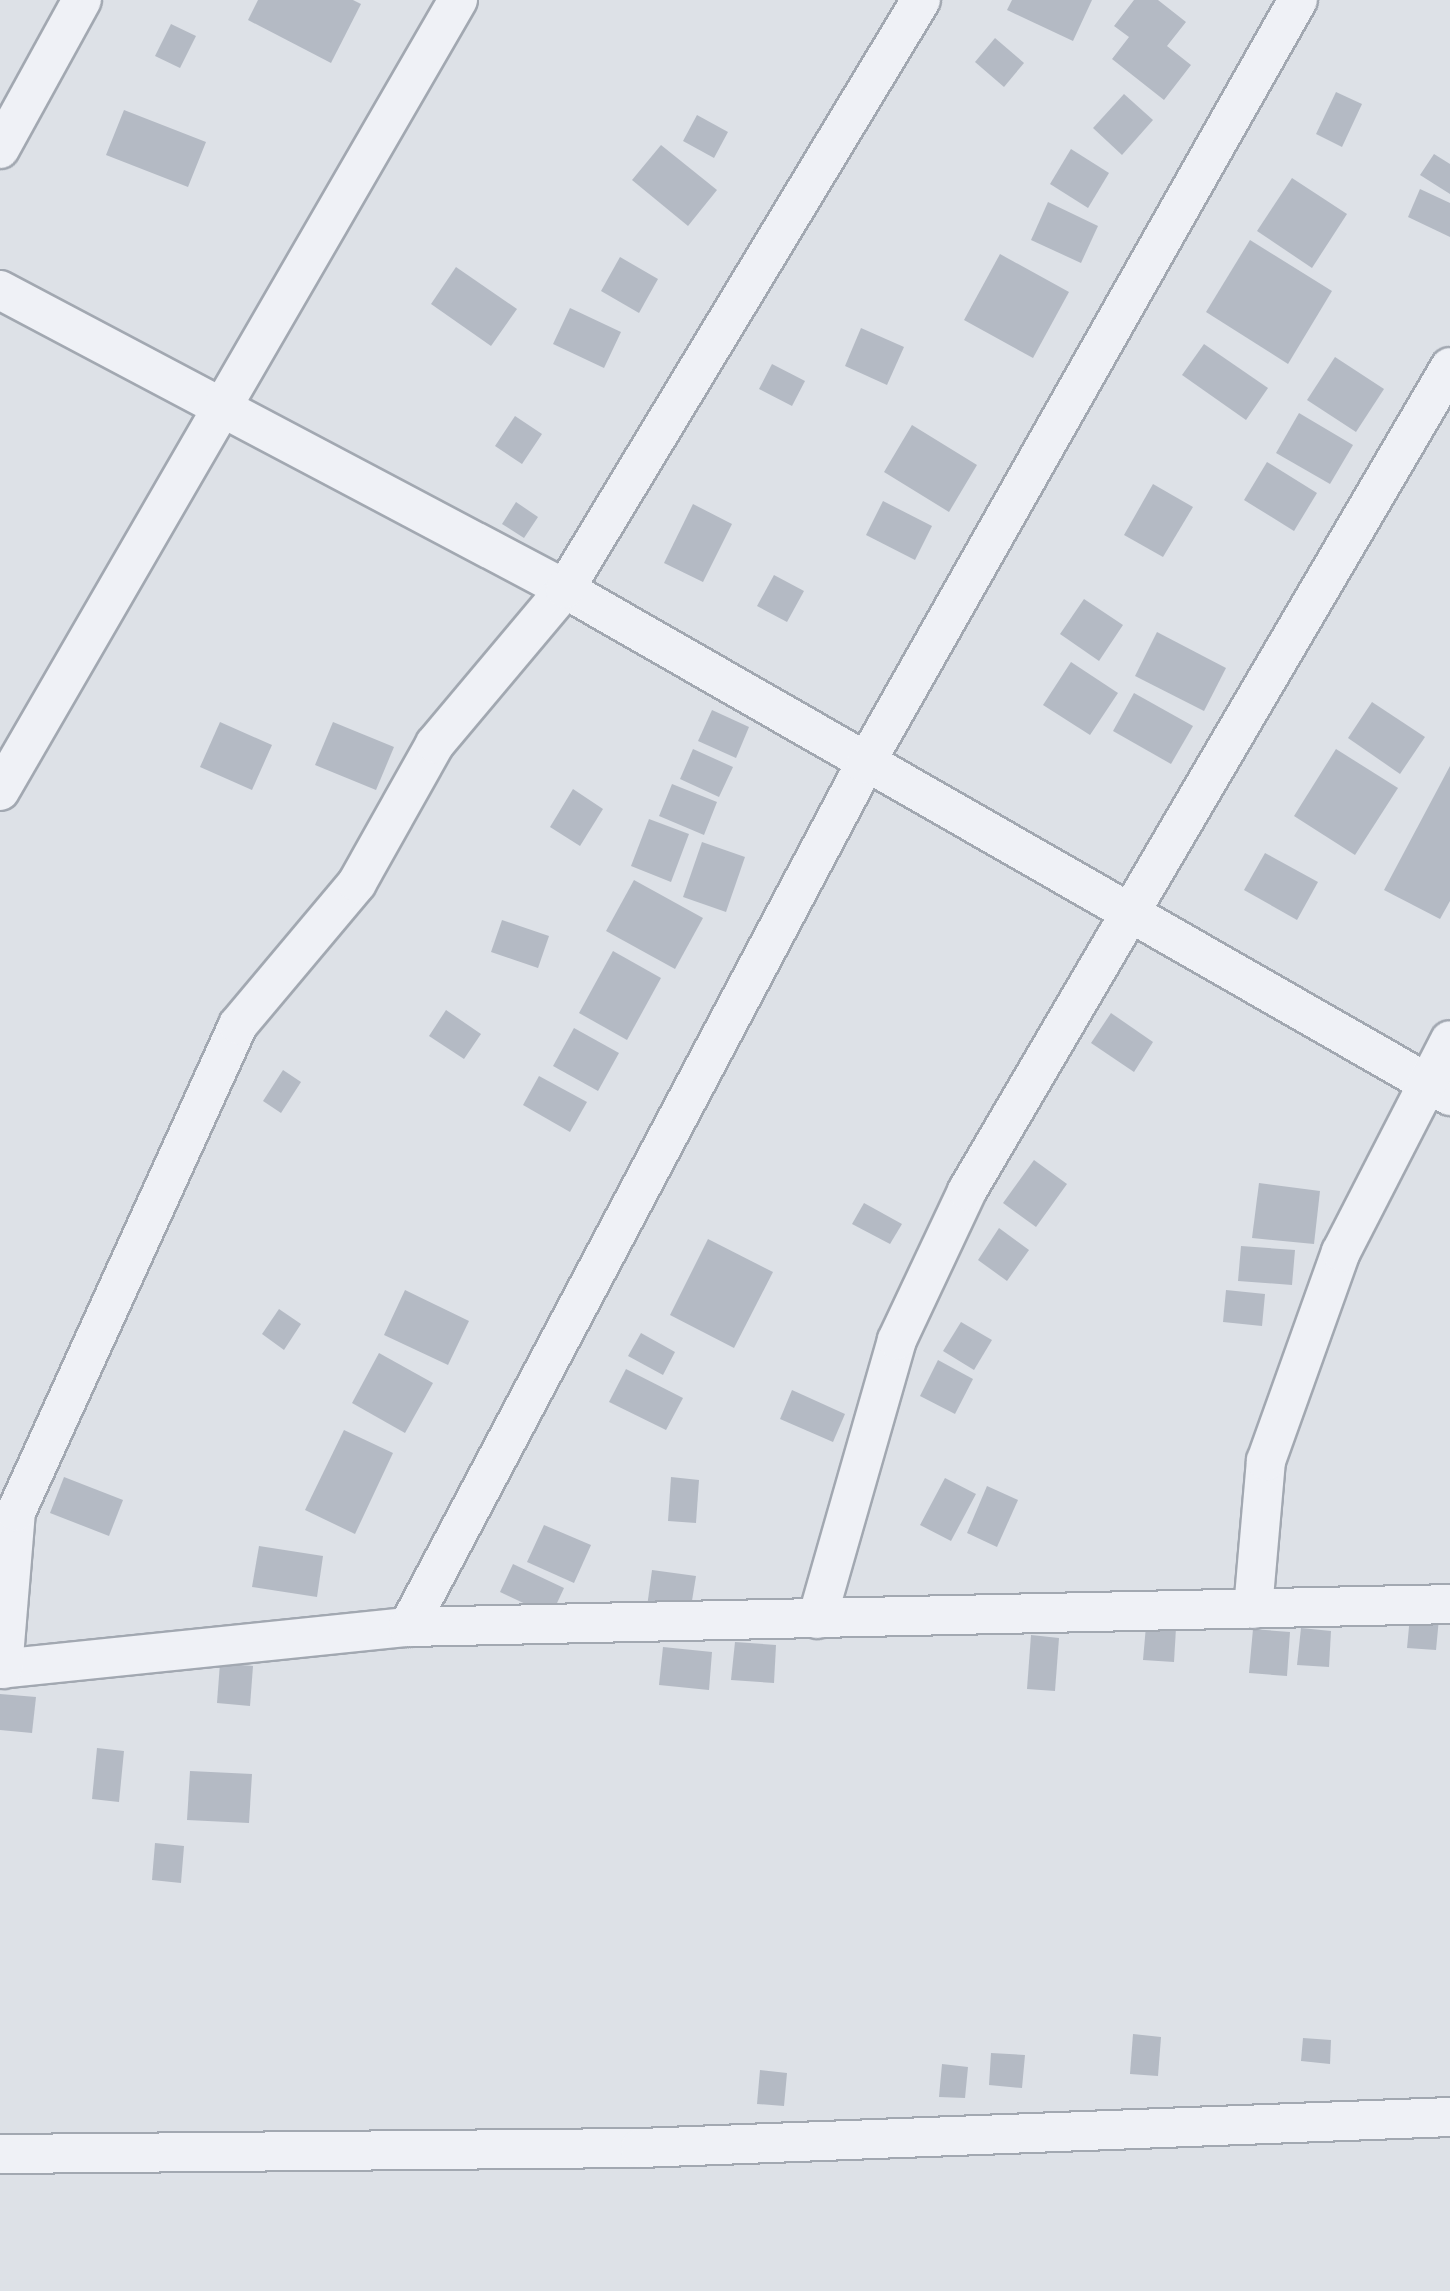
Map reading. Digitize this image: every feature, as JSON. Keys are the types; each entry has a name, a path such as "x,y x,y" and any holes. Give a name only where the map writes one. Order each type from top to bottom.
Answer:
{"street":[{"path":"0,149 82,0"},
{"path":"0,790 458,0"},
{"path":"921,0 565,589 435,744 357,883 238,1025 16,1512 1,1669 408,1627 1450,1604"},
{"path":"408,1627 865,764 1298,0"},
{"path":"0,290 565,589 1132,918 1438,1089"},
{"path":"817,1619 897,1340 967,1191 1132,918 1450,367"},
{"path":"1253,1609 1266,1461 1341,1252 1438,1089 1450,1040"},
{"path":"0,2154 640,2148 1450,2117"}],"building":[{"path":"258,0 353,0 361,4 331,63 248,20"},
{"path":"1012,0 1092,0 1073,41 1007,10"},
{"path":"1134,0 1158,0 1186,22 1167,46 1191,65 1164,100 1112,59 1129,37 1114,26"},
{"path":"171,24 196,36 180,68 155,56"},
{"path":"995,38 1024,63 1004,87 975,62"},
{"path":"1336,92 1362,104 1342,147 1316,134"},
{"path":"1124,94 1153,120 1122,155 1093,128"},
{"path":"124,110 206,142 188,187 106,155"},
{"path":"697,115 728,132 714,158 683,141"},
{"path":"661,145 717,190 688,226 632,180"},
{"path":"1071,149 1109,173 1088,208 1050,184"},
{"path":"1434,154 1450,164 1450,194 1420,175"},
{"path":"1292,178 1347,214 1312,268 1257,231"},
{"path":"1420,189 1450,203 1450,237 1408,217"},
{"path":"1048,202 1098,226 1081,263 1031,240"},
{"path":"1250,240 1332,291 1288,364 1206,312"},
{"path":"1000,254 1069,292 1033,358 964,320"},
{"path":"620,257 658,279 639,313 601,291"},
{"path":"456,267 517,309 491,346 431,304"},
{"path":"570,308 621,332 604,368 553,344"},
{"path":"861,328 904,347 887,385 845,366"},
{"path":"1204,344 1268,388 1246,420 1182,375"},
{"path":"1335,357 1384,389 1356,432 1307,400"},
{"path":"772,364 805,381 792,406 759,389"},
{"path":"1299,413 1353,445 1330,484 1276,453"},
{"path":"515,416 542,434 522,464 495,446"},
{"path":"912,425 977,465 949,512 884,472"},
{"path":"1267,462 1317,493 1294,531 1244,500"},
{"path":"1153,484 1193,507 1163,557 1124,535"},
{"path":"883,501 932,526 915,560 866,535"},
{"path":"516,502 538,517 524,538 502,524"},
{"path":"693,504 732,524 703,582 664,563"},
{"path":"774,575 804,591 787,622 757,606"},
{"path":"1084,599 1123,625 1099,661 1060,634"},
{"path":"1157,632 1226,668 1204,711 1135,676"},
{"path":"1071,662 1118,693 1090,735 1043,705"},
{"path":"1134,693 1193,726 1171,764 1113,731"},
{"path":"1372,702 1425,737 1400,774 1348,738"},
{"path":"712,710 749,727 736,758 698,741"},
{"path":"220,722 272,745 252,790 200,767"},
{"path":"333,722 394,747 376,790 315,765"},
{"path":"693,749 733,767 719,797 680,779"},
{"path":"1336,749 1398,788 1355,855 1294,816"},
{"path":"1450,766 1450,901 1440,919 1384,890"},
{"path":"672,784 717,802 704,835 659,816"},
{"path":"573,789 603,809 580,846 550,827"},
{"path":"649,819 689,834 671,882 631,866"},
{"path":"702,842 745,857 726,912 683,897"},
{"path":"1265,853 1318,882 1297,920 1244,890"},
{"path":"634,880 703,918 675,969 606,931"},
{"path":"502,920 549,936 538,968 491,952"},
{"path":"613,951 661,978 627,1040 579,1013"},
{"path":"446,1010 481,1034 464,1059 429,1036"},
{"path":"1111,1013 1153,1042 1134,1072 1091,1043"},
{"path":"574,1028 619,1053 598,1091 553,1066"},
{"path":"283,1070 301,1082 281,1113 263,1101"},
{"path":"539,1076 587,1102 570,1132 523,1105"},
{"path":"1034,1160 1067,1184 1036,1227 1003,1203"},
{"path":"1259,1183 1320,1191 1314,1244 1252,1238"},
{"path":"864,1203 902,1224 890,1244 852,1224"},
{"path":"999,1228 1029,1250 1007,1281 978,1260"},
{"path":"708,1239 773,1272 734,1348 670,1315"},
{"path":"1241,1246 1295,1250 1292,1285 1238,1281"},
{"path":"405,1290 469,1321 448,1365 384,1335"},
{"path":"1226,1290 1265,1294 1262,1326 1223,1322"},
{"path":"279,1309 301,1324 284,1350 262,1334"},
{"path":"961,1322 992,1340 974,1370 943,1351"},
{"path":"641,1333 675,1352 663,1375 628,1356"},
{"path":"379,1353 433,1383 405,1433 352,1403"},
{"path":"938,1360 973,1379 955,1414 920,1396"},
{"path":"626,1369 683,1398 666,1430 609,1402"},
{"path":"792,1390 845,1414 833,1442 780,1419"},
{"path":"344,1430 393,1453 355,1534 305,1510"},
{"path":"64,1477 123,1500 109,1536 50,1513"},
{"path":"671,1477 699,1480 696,1523 668,1521"},
{"path":"945,1478 976,1494 951,1541 920,1525"},
{"path":"987,1486 1018,1500 997,1547 967,1533"},
{"path":"544,1525 591,1545 574,1583 527,1562"},
{"path":"259,1546 323,1556 317,1597 252,1587"},
{"path":"513,1564 564,1588 551,1616 500,1592"},
{"path":"652,1570 696,1576 690,1613 647,1607"},
{"path":"1410,1616 1439,1618 1436,1650 1407,1648"},
{"path":"1146,1626 1176,1628 1174,1662 1143,1660"},
{"path":"1301,1628 1331,1631 1329,1667 1297,1665"},
{"path":"1253,1629 1290,1632 1287,1676 1249,1673"},
{"path":"1031,1635 1059,1638 1055,1691 1027,1689"},
{"path":"735,1642 776,1645 774,1683 731,1680"},
{"path":"663,1647 712,1652 709,1690 659,1685"},
{"path":"220,1663 253,1666 250,1706 217,1703"},
{"path":"0,1694 36,1697 32,1733 0,1730"},
{"path":"97,1748 124,1751 119,1802 92,1799"},
{"path":"190,1771 252,1774 249,1823 187,1820"},
{"path":"155,1843 184,1846 181,1883 152,1880"},
{"path":"1133,2034 1161,2037 1158,2076 1130,2074"},
{"path":"1303,2038 1331,2040 1330,2064 1301,2061"},
{"path":"991,2053 1025,2055 1022,2088 989,2085"},
{"path":"942,2064 968,2067 965,2098 939,2097"},
{"path":"760,2070 787,2073 784,2106 757,2104"}]}
